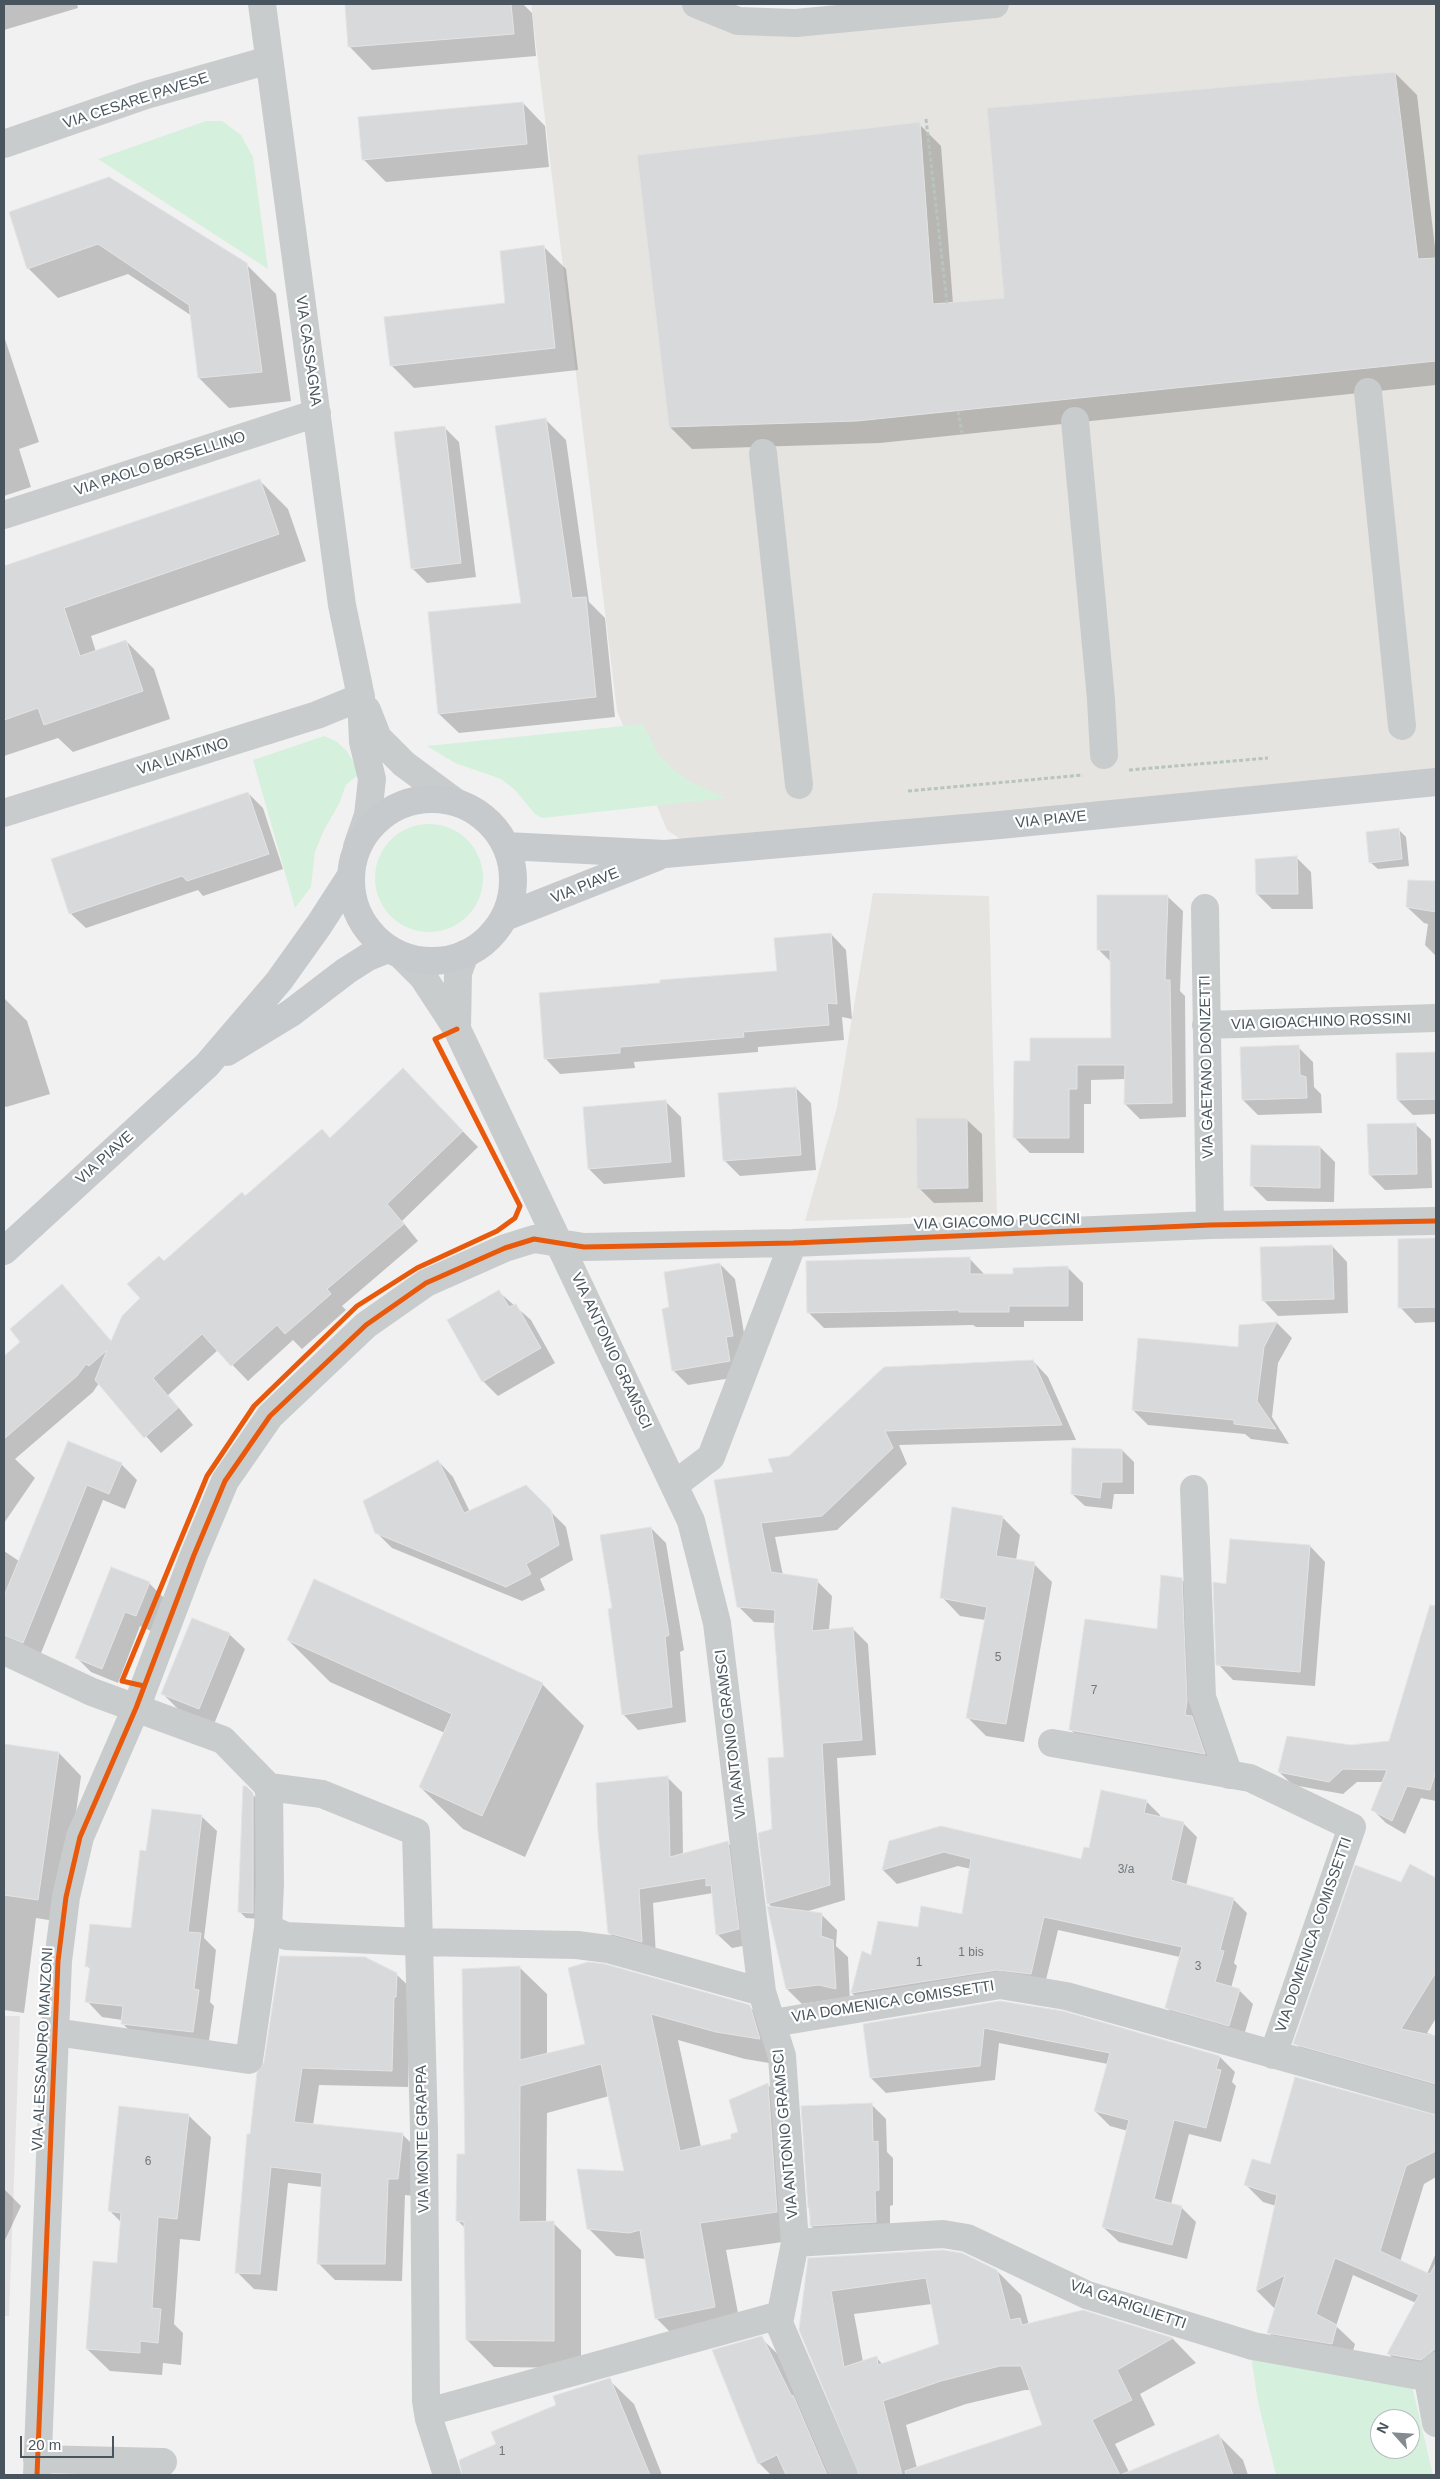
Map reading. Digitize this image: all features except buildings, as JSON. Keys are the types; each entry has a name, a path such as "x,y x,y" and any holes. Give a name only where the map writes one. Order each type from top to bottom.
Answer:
{"main road":[{"name":"VIA PIAVE","path":"506,846 665,854 1010,824 1436,782"},
{"path":"430,798 454,801 476,810 494,826 506,846 513,870 512,894 504,917 488,939 465,954 444,961 430,961 395,952 375,939 364,926 351,894 350,877 357,847 369,828 386,812 408,802 430,798"},
{"name":"VIA PIAVE","path":"504,917 665,854"},
{"name":"VIA PIAVE","path":"4,1251 207,1065 279,980 319,925 350,877"},
{"name":"VIA PIAVE","path":"207,1065 291,1013 368,958 395,952"}],"street":[{"name":"VIA CASSAGNA","path":"262,4 342,605 361,697 363,742 372,783 368,815 357,847"},
{"path":"696,4 738,21 796,23 995,4"},
{"name":"VIA CESARE PAVESE","path":"4,144 146,95 269,60"},
{"path":"1368,392 1402,726"},
{"name":"VIA PAOLO BORSELLINO","path":"4,515 317,413"},
{"path":"1075,422 1101,699 1104,755"},
{"path":"763,453 800,785"},
{"name":"VIA CASSAGNA","path":"361,697 378,738 404,764 454,801"},
{"name":"VIA LIVATINO","path":"4,813 317,715 361,697"},
{"name":"VIA GAETANO DONIZETTI","path":"1205,908 1210,1225"},
{"name":"VIA ANTONIO GRAMSCI","path":"395,952 422,977 457,1029 691,1521 717,1623 762,1992 782,2056 795,2243 779,2323 844,2475"},
{"name":"VIA ANTONIO GRAMSCI","path":"457,1029 458,973 465,954"},
{"name":"VIA GIOACHINO ROSSINI","path":"1206,1025 1436,1018"},
{"name":"VIA GIACOMO PUCCINI","path":"560,1243 584,1247 793,1243 1210,1225 1436,1221"},
{"name":"VIA ALESSANDRO MANZONI","path":"37,2467 58,1961 66,1897 80,1837 136,1708 194,1555 225,1481 270,1416 366,1324 426,1283 505,1248 534,1239 560,1243"},
{"path":"674,1485 711,1457 793,1243"},
{"path":"1194,1490 1202,1697 1229,1775"},
{"path":"4,1651 92,1692 222,1740 269,1787 270,1884 268,1928 249,2060 55,2032"},
{"name":"VIA DOMENICA COMISSETTI","path":"1052,1743 1250,1778 1352,1827 1273,2056"},
{"name":"VIA MONTE GRAPPA","path":"269,1787 322,1794 416,1832 424,2130 425,2336 428,2412 447,2475"},
{"path":"268,1928 286,1936 419,1942 577,1945 608,1949 762,1992"},
{"name":"VIA DOMENICA COMISSETTI","path":"773,2023 1000,1985 1066,1996 1273,2056 1436,2100"},
{"name":"VIA GARIGLIETTI","path":"795,2243 943,2234 966,2238 1087,2295 1252,2346 1434,2375"},
{"path":"428,2412 780,2315"},
{"path":"1434,2375 1436,2423"},
{"path":"37,2467 163,2462"}],"path":[{"path":"926,119 947,303"},
{"path":"958,411 962,433"}],"shaded area":[{"path":"531,4 696,4 739,21 961,4 1436,4 1436,782 702,854 667,830 617,711"},
{"path":"873,893 989,896 997,1215 805,1221 837,1107"},
{"path":"4,2016 20,2016 9,2316 4,2316"}],"green space":[{"path":"206,121 222,121 241,135 253,157 268,269 98,159"},
{"path":"643,724 659,755 674,770 691,782 726,798 542,818 535,814 515,790 501,779 455,763 427,746"},
{"path":"324,736 336,741 347,751 360,773 346,785 339,804 324,830 315,852 311,887 295,908 253,760"},
{"path":"429,824 450,828 467,840 479,857 483,878 479,899 467,916 450,928 429,932 408,928 391,916 379,899 375,878 379,857 391,840 408,828"},
{"path":"1251,2356 1412,2386 1417,2409 1370,2409 1370,2459 1420,2459 1420,2420 1433,2475 1276,2475 1258,2402"}],"cycle path":[{"path":"144,1686 122,1681 207,1476 254,1406 357,1306 417,1268 497,1231 515,1218 520,1206 435,1039 457,1029"},
{"path":"37,2475 58,1961 66,1897 80,1837 136,1708 194,1555 225,1481 270,1416 366,1325 426,1283 505,1248 534,1239 584,1247 793,1243 1210,1225 1436,1221"}]}
